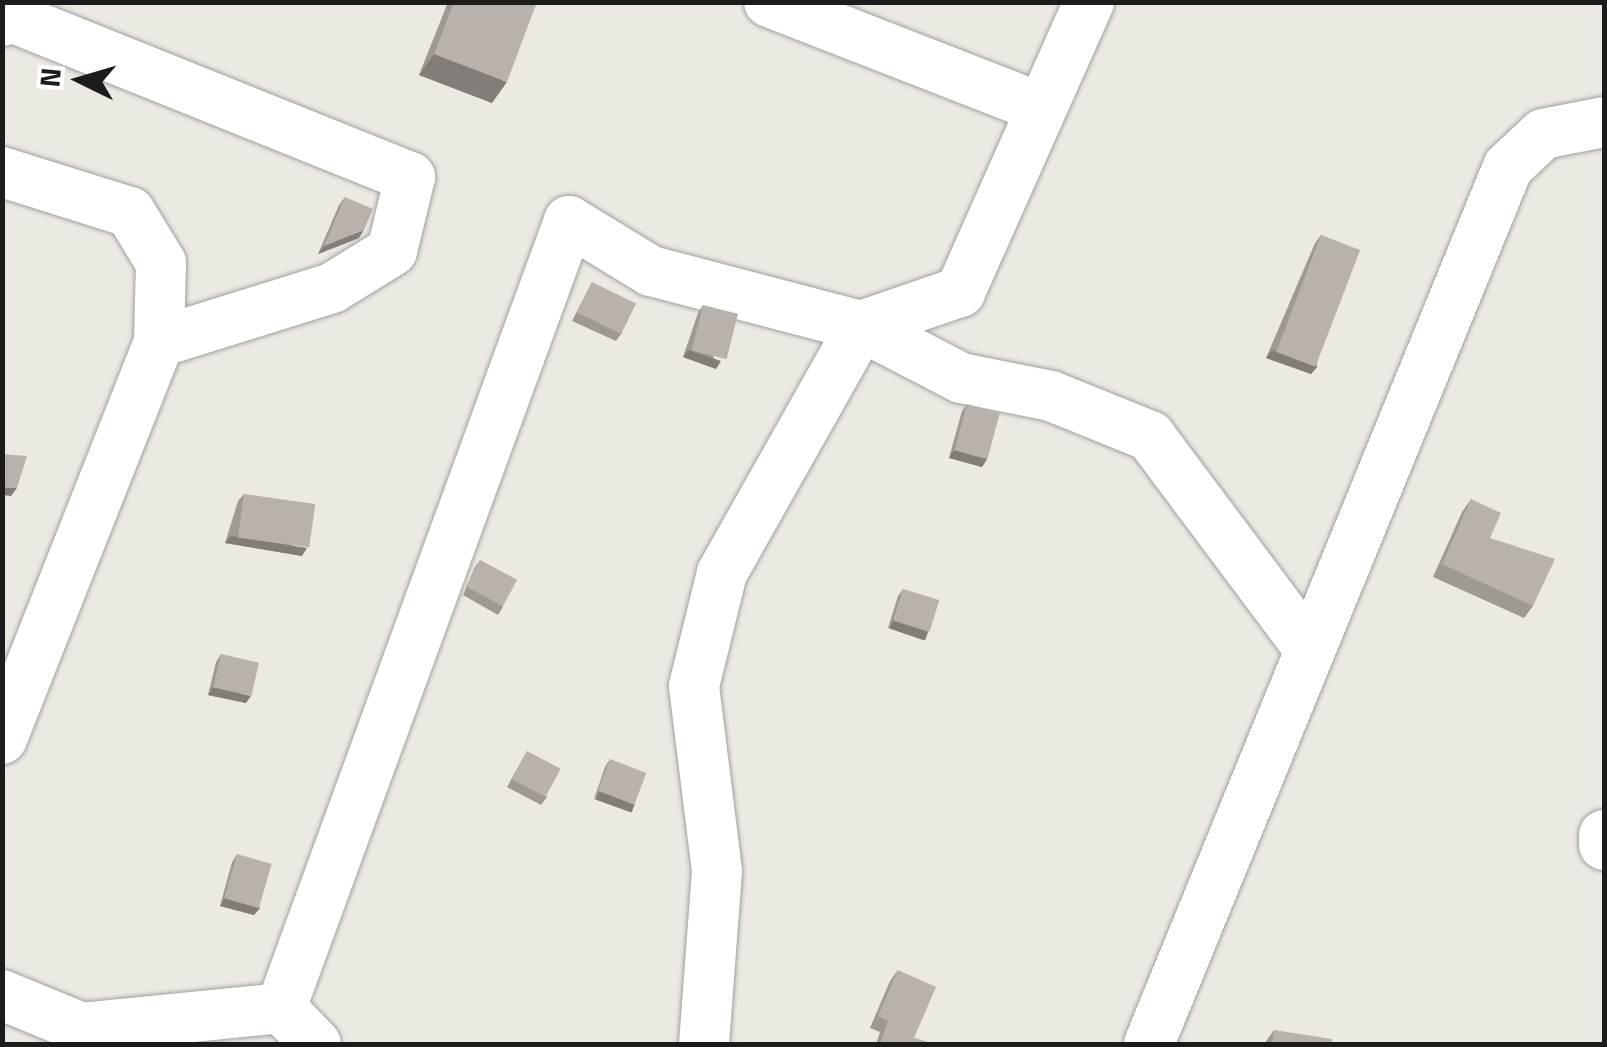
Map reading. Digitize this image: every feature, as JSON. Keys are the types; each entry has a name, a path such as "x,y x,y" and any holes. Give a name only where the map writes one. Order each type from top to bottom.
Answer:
{"street":[{"path":"769,2 1038,107"},
{"path":"704,1044 718,871 694,686 722,573 860,326 960,292 1038,107 1089,2"},
{"path":"2,22 14,18 410,177 392,251 332,288 159,342"},
{"path":"1149,1044 1308,647 1508,168 1543,134 1604,122"},
{"path":"2,172 130,212 161,264 159,342 2,739"},
{"path":"281,1008 569,221 651,272 860,326 961,378 1051,396 1150,436 1308,647"},
{"path":"1604,836 1604,845"},
{"path":"2,995 82,1028 281,1008"},
{"path":"281,1008 316,1044"}],"building":[{"path":"454,2 537,2 507,82 434,54"},
{"path":"345,197 373,209 364,230 324,246"},
{"path":"1321,235 1360,250 1315,367 1276,352"},
{"path":"592,282 636,303 621,334 577,313"},
{"path":"703,305 738,314 727,359 692,351"},
{"path":"967,404 1000,413 987,459 955,450"},
{"path":"2,454 27,456 17,488 2,487"},
{"path":"244,494 315,504 309,548 238,538"},
{"path":"1471,499 1501,513 1490,538 1555,559 1533,606 1442,564"},
{"path":"480,560 517,580 503,606 466,586"},
{"path":"903,589 939,600 930,632 893,621"},
{"path":"221,654 259,663 251,696 213,687"},
{"path":"527,751 561,769 546,797 512,779"},
{"path":"610,759 646,773 634,805 598,791"},
{"path":"237,854 272,864 259,908 224,898"},
{"path":"898,970 936,987 914,1038 934,1044 880,1044 888,1021 878,1016"},
{"path":"1274,1030 1332,1039 1331,1044 1272,1044"}]}
